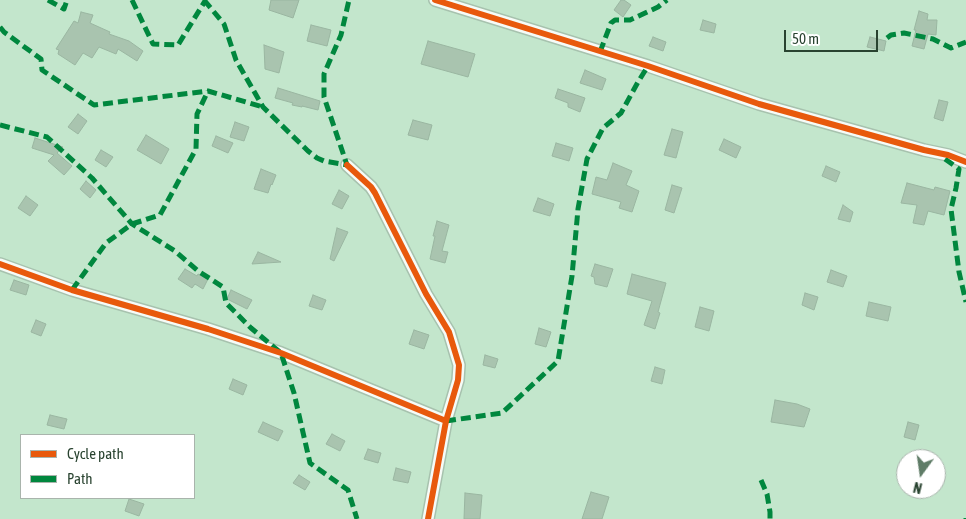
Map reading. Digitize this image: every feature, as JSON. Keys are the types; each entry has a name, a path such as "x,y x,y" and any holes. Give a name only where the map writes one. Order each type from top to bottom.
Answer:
{"street":[{"path":"435,0 648,66 759,104 948,155 966,162"},
{"path":"347,165 375,193 426,294 449,332 459,365 459,373 446,421 428,519"},
{"path":"0,264 72,290 208,329 281,353 446,421"}],"building":[{"path":"271,0 299,0 293,18 269,10"},
{"path":"621,0 631,5 623,17 614,10"},
{"path":"919,11 928,14 927,20 937,20 936,35 928,34 924,49 912,46"},
{"path":"81,12 93,15 90,23 110,32 109,34 129,41 143,51 137,61 118,49 116,54 99,47 92,58 83,53 75,65 58,54 59,50 56,49 74,21 78,23"},
{"path":"703,20 716,24 714,33 700,30"},
{"path":"311,25 331,30 327,46 307,41"},
{"path":"653,37 666,42 663,51 649,46"},
{"path":"870,37 886,41 884,51 867,47"},
{"path":"428,41 475,54 468,77 421,64"},
{"path":"264,45 284,52 279,73 265,69"},
{"path":"585,70 606,79 602,90 580,83"},
{"path":"278,88 320,101 318,110 292,105 293,103 275,98"},
{"path":"558,89 585,98 580,112 568,107 568,103 555,98"},
{"path":"939,100 948,102 943,121 934,118"},
{"path":"78,114 87,121 78,134 68,127"},
{"path":"413,120 432,125 428,140 408,135"},
{"path":"235,122 249,127 244,141 230,137"},
{"path":"672,129 683,132 676,158 664,155"},
{"path":"146,135 169,149 161,164 137,150"},
{"path":"216,136 233,143 228,153 212,146"},
{"path":"35,138 63,147 57,153 72,166 64,175 48,161 54,155 32,148"},
{"path":"724,139 741,147 736,158 719,150"},
{"path":"556,143 573,148 569,161 552,156"},
{"path":"101,150 113,157 106,167 95,160"},
{"path":"613,163 632,171 626,185 639,191 632,212 619,208 621,202 592,194 596,177 607,180"},
{"path":"826,166 840,172 836,182 822,176"},
{"path":"261,169 276,175 268,193 254,189"},
{"path":"86,181 96,190 90,198 80,189"},
{"path":"907,183 934,190 935,187 950,191 944,215 928,211 924,225 913,223 917,205 901,203"},
{"path":"672,185 682,188 674,213 665,210"},
{"path":"339,190 349,196 342,209 332,204"},
{"path":"26,196 38,205 30,216 18,208"},
{"path":"538,198 554,204 550,216 533,211"},
{"path":"843,205 853,212 850,222 838,219"},
{"path":"437,221 449,225 442,251 448,252 445,263 430,259"},
{"path":"337,228 348,232 334,261 330,259"},
{"path":"258,252 281,262 252,264"},
{"path":"595,264 613,269 607,287 595,284 594,277 591,276"},
{"path":"185,269 197,276 198,274 208,279 203,289 195,284 192,288 178,279"},
{"path":"831,270 847,276 843,287 827,282"},
{"path":"632,274 666,283 655,329 644,325 652,301 627,294"},
{"path":"14,280 29,285 26,295 10,290"},
{"path":"231,290 252,300 247,309 227,299"},
{"path":"805,293 818,297 814,310 802,305"},
{"path":"313,295 326,300 322,310 309,306"},
{"path":"869,302 891,307 888,321 866,316"},
{"path":"700,307 714,311 709,331 695,327"},
{"path":"36,320 46,324 41,336 31,332"},
{"path":"539,328 551,332 546,347 535,344"},
{"path":"414,330 429,335 424,349 409,344"},
{"path":"485,355 498,359 495,368 483,365"},
{"path":"655,367 665,370 662,384 651,381"},
{"path":"233,379 247,385 243,395 229,389"},
{"path":"775,400 797,404 810,409 804,427 771,422"},
{"path":"50,415 67,419 64,429 47,425"},
{"path":"263,422 283,431 278,441 258,432"},
{"path":"908,422 919,425 915,440 904,437"},
{"path":"332,434 345,441 340,451 326,444"},
{"path":"368,449 381,453 378,463 364,459"},
{"path":"396,468 411,472 408,483 393,480"},
{"path":"299,475 310,482 305,490 293,483"},
{"path":"591,492 609,497 602,519 582,519"},
{"path":"465,493 482,495 480,519 464,519"},
{"path":"129,499 144,504 139,516 125,511"}],"marked path":[{"path":"48,0 64,9 67,0"},
{"path":"132,0 153,44 178,45 205,1"},
{"path":"204,0 224,24 236,60 263,107 317,158 347,165 324,97 324,74 341,35 349,0"},
{"path":"600,52 611,23 615,20 630,20 658,7 667,0"},
{"path":"0,27 41,59 42,70 94,105 208,91 263,107"},
{"path":"887,38 891,35 904,33 933,39 951,48 966,42"},
{"path":"446,421 502,413 558,361 572,276 578,209 587,159 603,128 621,113 648,66"},
{"path":"72,290 106,243 132,224 160,215 196,149 197,114 208,91"},
{"path":"0,125 47,137 92,178 132,224 175,251 198,271 223,287 226,303 251,328 281,353 294,393 310,463 348,490 357,519"},
{"path":"945,159 959,169 951,209 959,272 966,302"},
{"path":"761,480 767,494 770,519"}],"cycle path":[{"path":"435,0 648,66 759,104 948,155 966,162"},
{"path":"347,165 375,193 426,294 449,332 459,365 458,380 446,421 428,519"},
{"path":"0,264 72,290 208,329 281,353 446,421"}]}
